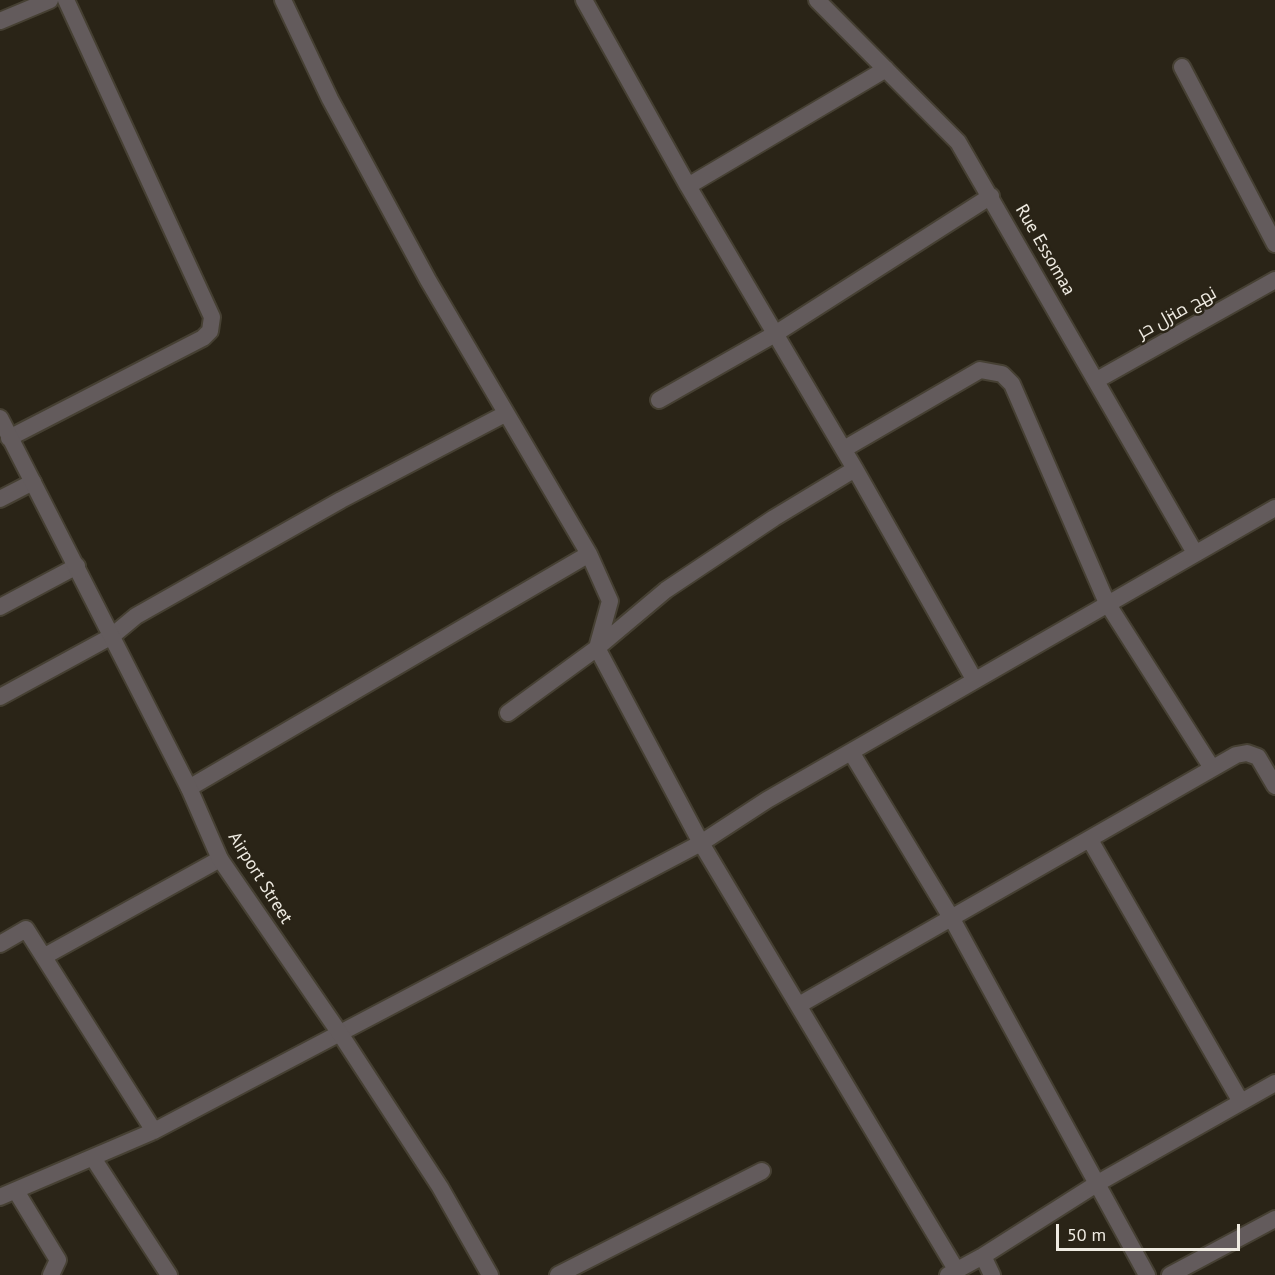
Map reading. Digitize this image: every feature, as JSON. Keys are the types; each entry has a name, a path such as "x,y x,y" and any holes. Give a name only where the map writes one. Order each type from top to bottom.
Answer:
{"street":[{"path":"0,21 50,0"},
{"path":"9,438 203,338 210,331 212,317 66,0"},
{"path":"283,0 336,109 428,280 589,554 610,601 597,648 701,843 799,1005 952,1273 1098,1183 1275,1083"},
{"path":"584,0 688,186 844,449 974,679"},
{"name":"Rue Essomaa","path":"817,0 958,142 1195,553"},
{"path":"1182,67 1275,244"},
{"path":"688,186 886,69"},
{"path":"659,400 775,334 991,196"},
{"name":"نهج منزل حر","path":"1097,380 1275,280"},
{"path":"844,449 980,370 1002,374 1012,384 1107,603 1212,768"},
{"path":"0,697 112,636 136,616 330,506 506,414"},
{"name":"Airport Street","path":"0,418 189,788 220,859 341,1035 440,1186 490,1275"},
{"path":"508,713 597,648 666,590 774,518 855,469"},
{"path":"0,499 33,482"},
{"path":"51,1275 58,1260 8,1194 154,1131 341,1035 701,843 767,800 974,679 1275,508"},
{"path":"189,788 589,554"},
{"path":"0,607 77,566"},
{"path":"851,752 952,919 1147,1275"},
{"path":"799,1005 1236,755 1247,753 1258,757 1275,786"},
{"path":"1090,840 1241,1102"},
{"path":"45,956 220,859"},
{"path":"0,944 26,929 154,1131"},
{"path":"93,1158 169,1275"},
{"path":"558,1275 762,1171"},
{"path":"1170,1275 1275,1219"},
{"path":"983,1256 992,1275"}]}
